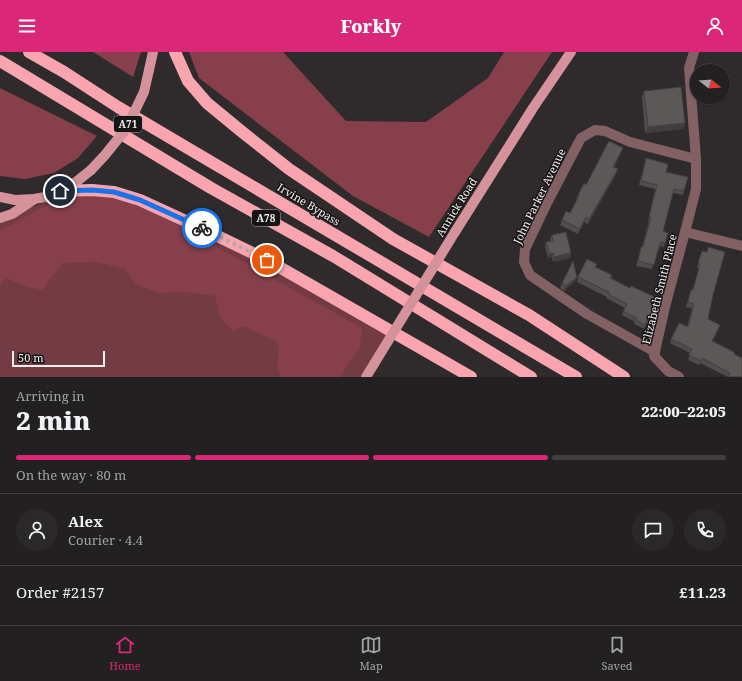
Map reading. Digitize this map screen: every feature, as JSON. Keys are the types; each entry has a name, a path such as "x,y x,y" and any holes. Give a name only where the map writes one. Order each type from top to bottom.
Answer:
{"highway":[{"name":"Irvine Bypass","path":"29,52 64,72 131,115 576,377"},
{"path":"175,52 188,81 207,103 289,169 393,239 529,315 624,377"},
{"name":"A78","path":"0,61 211,188 333,256 531,377"},
{"path":"60,191 92,190 114,192 140,200 267,260 471,377"}],"main road":[{"name":"A71","path":"0,197 15,200 51,196 76,182 91,170 126,130 144,92 153,52"},
{"name":"Annick Road","path":"366,377 455,232 571,52"},
{"name":"A71","path":"0,218 12,214 34,199"}],"street":[{"name":"Elizabeth Smith Place","path":"655,352 665,307 696,189 696,159 689,68 694,52"},
{"name":"John Parker Avenue","path":"679,377 668,371 654,356 655,352 587,314 530,275 524,262 525,249 581,138 595,130 606,132 630,142 696,159"},
{"path":"685,232 742,246"}],"shaded area":[{"path":"93,52 141,52 133,77"},
{"path":"189,52 283,52 346,121 426,122 488,78 504,52 552,52 429,237 353,196 199,78"},
{"path":"0,88 97,136 78,158 54,173 25,179 0,176"},
{"path":"79,190 150,204 392,333 366,377 0,377 0,220 12,214"},
{"path":"64,195 124,195 362,328 360,347 340,377 281,377 277,366 279,346 274,340 243,326 233,331 221,319 215,296 195,293 160,293 135,284 125,269 96,262 63,263 42,290 27,287 6,278 0,285 0,231"}],"building":[{"path":"681,87 685,123 648,127 644,91"},
{"path":"609,141 623,148 613,167 618,169 589,219 586,217 580,229 562,220 566,211 570,213 584,183 586,185"},
{"path":"646,158 668,164 666,172 688,177 684,191 674,189 663,231 668,233 665,243 661,242 659,246 654,265 638,261 651,217 649,217 657,185 641,181"},
{"path":"566,232 571,253 554,257 553,253 549,254 546,242 553,241 552,235"},
{"path":"708,247 725,252 708,319 720,325 712,341 734,352 734,354 742,358 742,377 728,377 730,373 702,358 701,361 689,355 692,349 671,339 679,323 688,327 694,304 688,302 691,290 693,290 702,251 707,252"},
{"path":"587,259 597,264 595,267 612,275 610,278 630,288 631,286 661,300 651,320 648,319 645,325 636,320 637,318 623,311 627,304 608,294 609,292 578,277"},
{"path":"573,261 577,277 566,286 562,283"}],"way so far":[{"path":"202,228 267,260"}],"route":[{"path":"60,191 92,190 114,192 140,200 202,228"}]}
